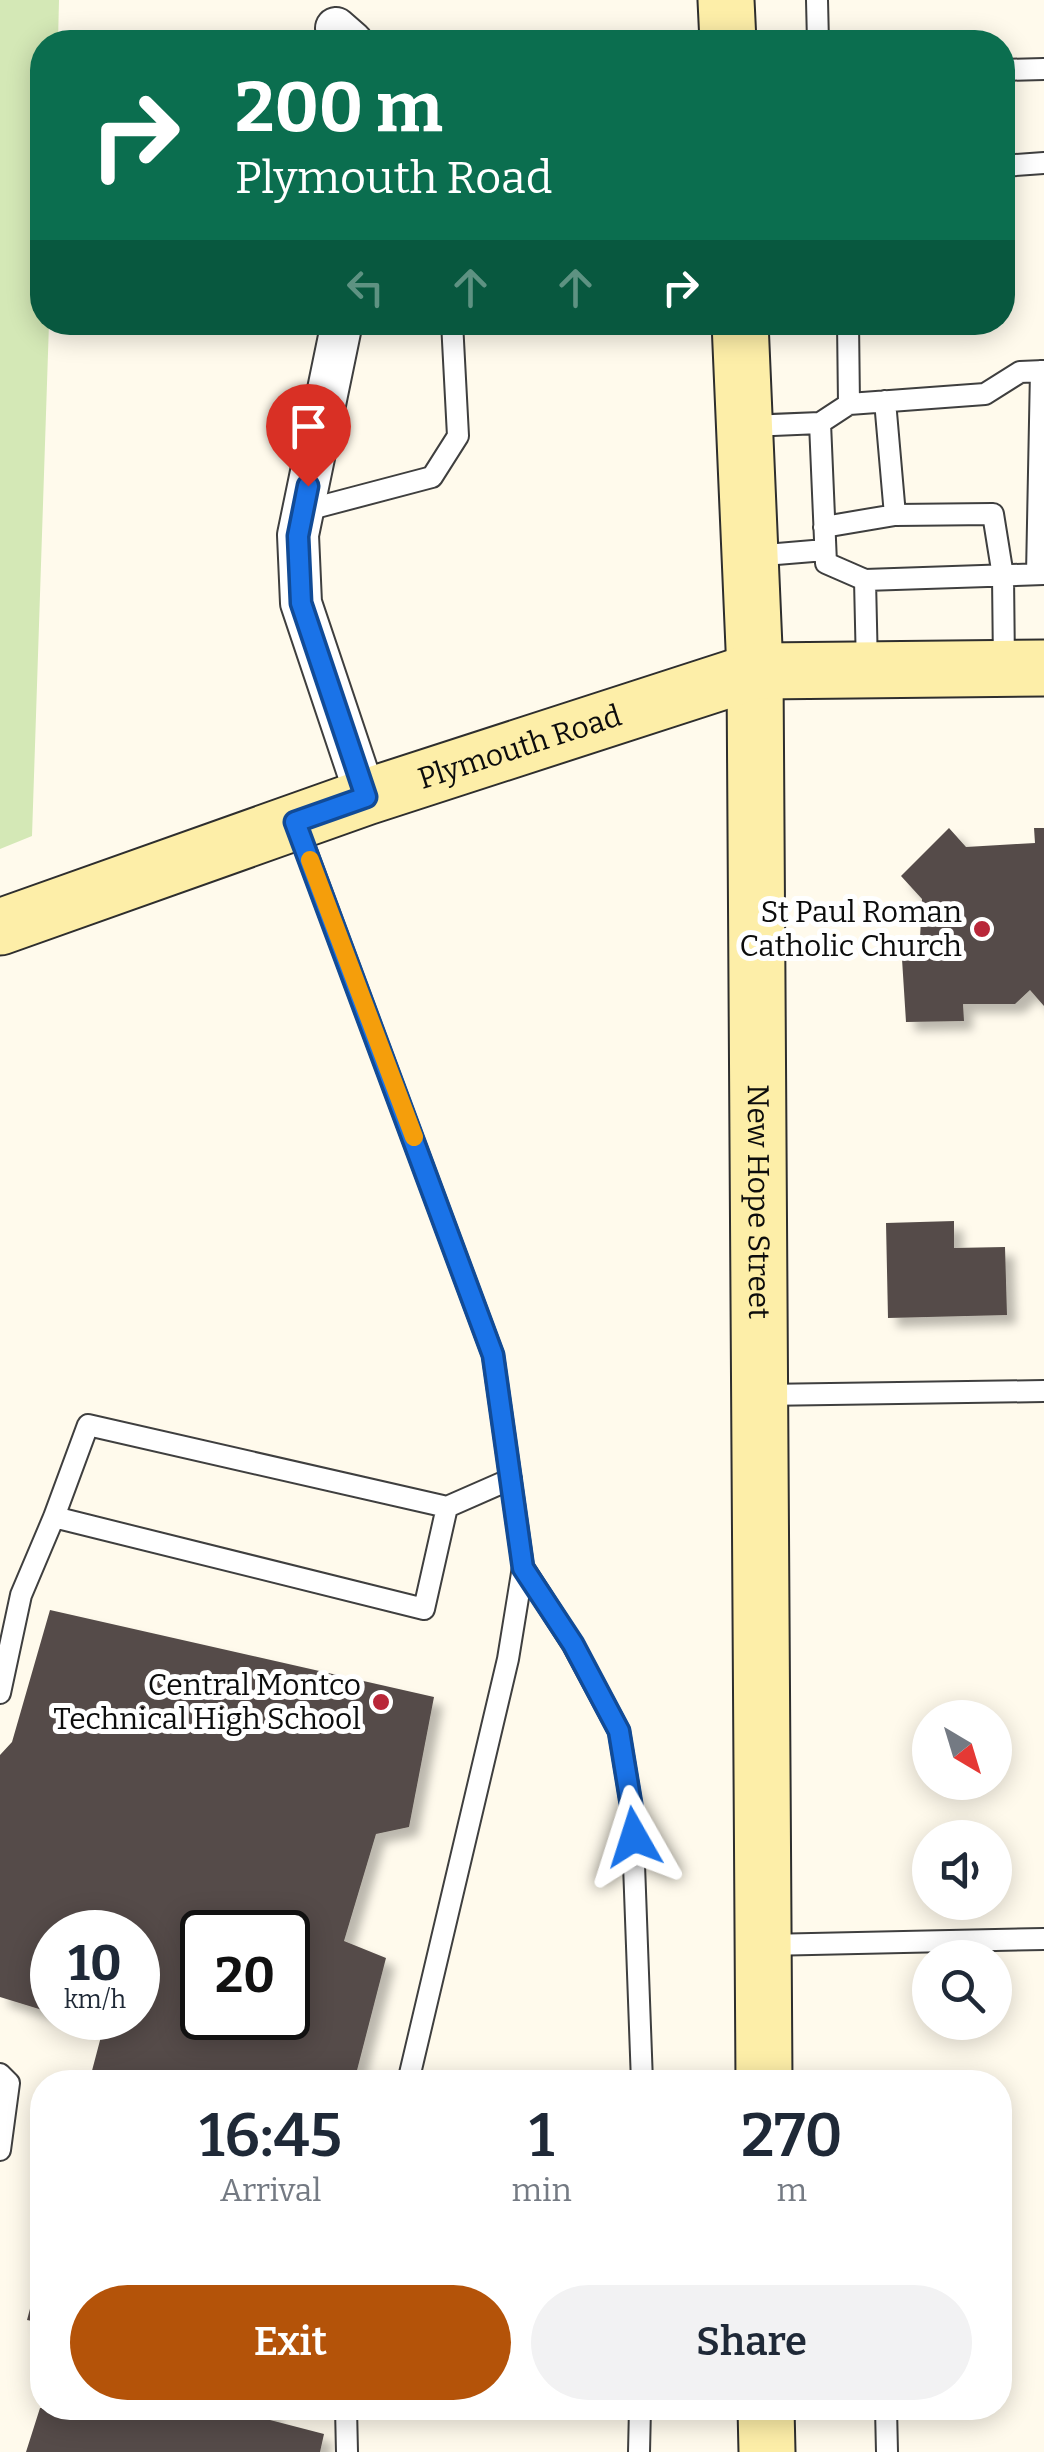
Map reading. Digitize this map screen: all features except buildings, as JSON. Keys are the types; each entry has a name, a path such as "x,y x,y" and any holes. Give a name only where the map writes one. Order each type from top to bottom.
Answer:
{"street":[{"path":"726,0 727,30"},
{"path":"339,335 298,536 301,603 366,797"},
{"name":"New Hope Street","path":"741,335 755,671 764,2070"},
{"name":"Plymouth Road","path":"0,926 366,797 755,671 1024,668"},
{"path":"766,2420 767,2452"}],"lane":[{"path":"817,0 818,30"},
{"path":"1015,69 1044,68"},
{"path":"1015,165 1044,163"},
{"path":"303,511 432,477 458,436 453,335"},
{"path":"848,335 849,404"},
{"path":"745,426 820,423 849,404 985,394 1020,372 1042,371 1041,574 865,580 826,563 820,423"},
{"path":"884,402 896,516"},
{"path":"824,527 896,516 992,514 1024,668"},
{"path":"750,556 826,550"},
{"path":"865,580 867,670"},
{"path":"295,822 493,1355 523,1568 508,1658 411,2070"},
{"path":"760,1395 1044,1390"},
{"path":"0,1693 21,1596 88,1425 447,1507 510,1479"},
{"path":"54,1518 424,1609 447,1507"},
{"path":"523,1568 573,1644 619,1731 632,1810 642,2070"},
{"path":"764,1945 1044,1939"},
{"path":"0,2074 9,2083 0,2150"},
{"path":"346,2420 347,2452"},
{"path":"639,2452 640,2420"},
{"path":"886,2420 887,2452"}],"green space":[{"path":"0,0 59,0 58,30 30,30 30,335 49,335 32,836 0,849"}],"slow traffic":[{"path":"310,860 414,1137"}],"place":[{"name":"St Paul Roman Catholic Church","path":"982,929"},
{"name":"Central Montco Technical High School","path":"381,1702"}],"route":[{"path":"308,486 298,536 301,603 366,797 295,822 493,1355 523,1568 573,1644 619,1731 634,1837"}]}
